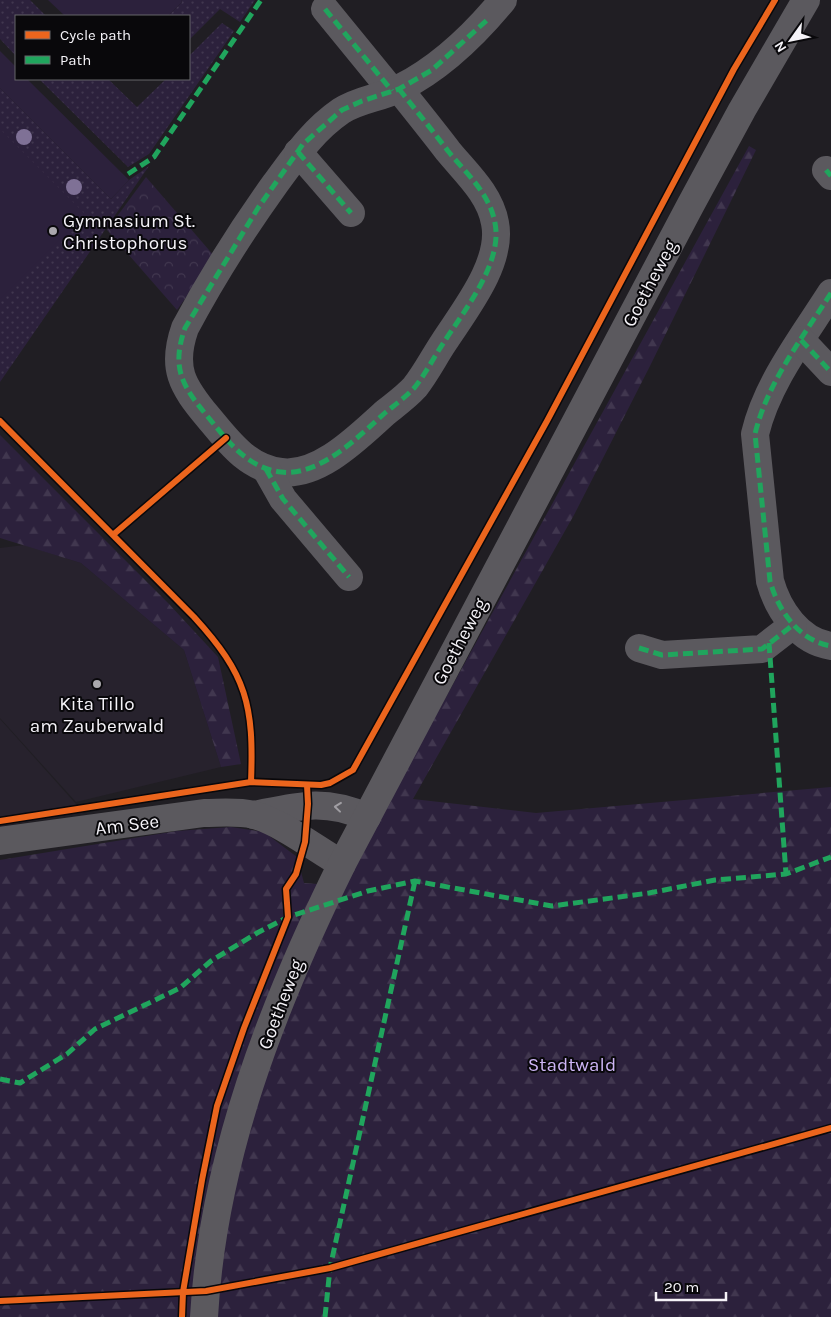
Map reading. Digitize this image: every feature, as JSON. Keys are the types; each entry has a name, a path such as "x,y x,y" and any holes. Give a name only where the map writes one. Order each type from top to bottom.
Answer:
{"street":[{"path":"325,9 395,90 485,197 495,223 496,237 491,260 482,284 414,388 344,448 322,462 302,470 283,473 266,469 248,461 188,391 180,375 177,361 178,347 185,328 258,208 298,152 320,128 342,110 395,90 432,70 487,20 503,0"},
{"name":"Goetheweg","path":"204,1317 206,1290 219,1205 238,1122 264,1041 294,964 342,864 690,206 742,110 806,0"},
{"path":"298,152 351,213"},
{"path":"831,293 772,390 758,419 754,434 770,581 778,604 793,625 810,639 821,645 831,646"},
{"path":"801,340 831,372"},
{"path":"266,469 283,499 349,576"},
{"path":"639,648 662,655 762,648 793,625"},
{"name":"Am See","path":"0,841 204,813 254,815 308,804 347,808 367,817"},
{"name":"Am See","path":"254,815 276,824 342,864"}],"shaded area":[{"name":"Kita Tillo am Zauberwald","path":"24,545 81,563 184,650 221,767 76,802 0,718 0,548"},
{"path":"0,719 84,813 0,826"}],"green space":[{"path":"0,0 30,0 45,15 15,15 15,55 0,39"},
{"path":"48,0 181,0 182,2 169,15 64,15"},
{"path":"181,0 255,0 240,22 220,9 190,39 190,15 169,15 182,2"},
{"path":"222,23 234,31 149,154 128,167 40,80 109,80 137,107 165,80 190,80 190,55"},
{"path":"0,51 15,66 15,80 28,80 129,180 111,199 0,88"},
{"path":"0,88 111,199 129,180 149,166 0,382"},
{"path":"0,129 85,214 0,299"},
{"name":"Stadtwald","path":"749,146 756,150 650,366 574,515 413,799 536,813 831,787 831,1317 0,1317 0,860 177,831 231,827 264,832 297,857 304,883 346,886 407,768"},
{"path":"146,177 215,257 177,310 107,230"},
{"path":"0,435 169,604 218,657 241,764 221,767 184,650 81,563 0,538"}],"marked path":[{"path":"128,174 154,157 261,0"},
{"path":"325,9 392,91"},
{"path":"399,89 476,184 488,203 495,223 496,238 488,270 471,301 423,376 408,394 352,442 325,461 296,472 281,472 269,469 258,465 239,452 191,396 179,366 179,354 185,328 258,208 303,144 342,110 362,101 399,89 432,70 487,20"},
{"path":"298,152 351,213"},
{"path":"826,170 831,176"},
{"path":"831,293 777,379 768,397 755,434 770,581 778,603 800,631 809,638 831,646"},
{"path":"801,340 831,372"},
{"path":"266,469 283,499 349,577"},
{"path":"639,648 662,655 762,649 793,625"},
{"path":"769,643 786,874"},
{"path":"0,1079 20,1083 67,1054 95,1029 180,988 211,961 288,917 368,891 415,881 552,906 649,893 715,880 786,874 831,857"},
{"path":"325,1317 330,1268 415,881"}],"cycle path":[{"path":"0,821 251,782 321,785 330,783 353,770 547,421 734,69 775,0"},
{"path":"0,421 194,617 226,656 236,674 248,711 252,755 251,782"},
{"path":"114,534 226,438"},
{"path":"182,1317 183,1292 217,1106 244,1028 288,917 286,889 296,874 305,842 308,804 307,785"},
{"path":"0,1301 206,1291 330,1268 831,1128"}],"place":[{"name":"Gymnasium St. Christophorus","path":"53,231"},
{"name":"Kita Tillo am Zauberwald","path":"97,684"}]}
